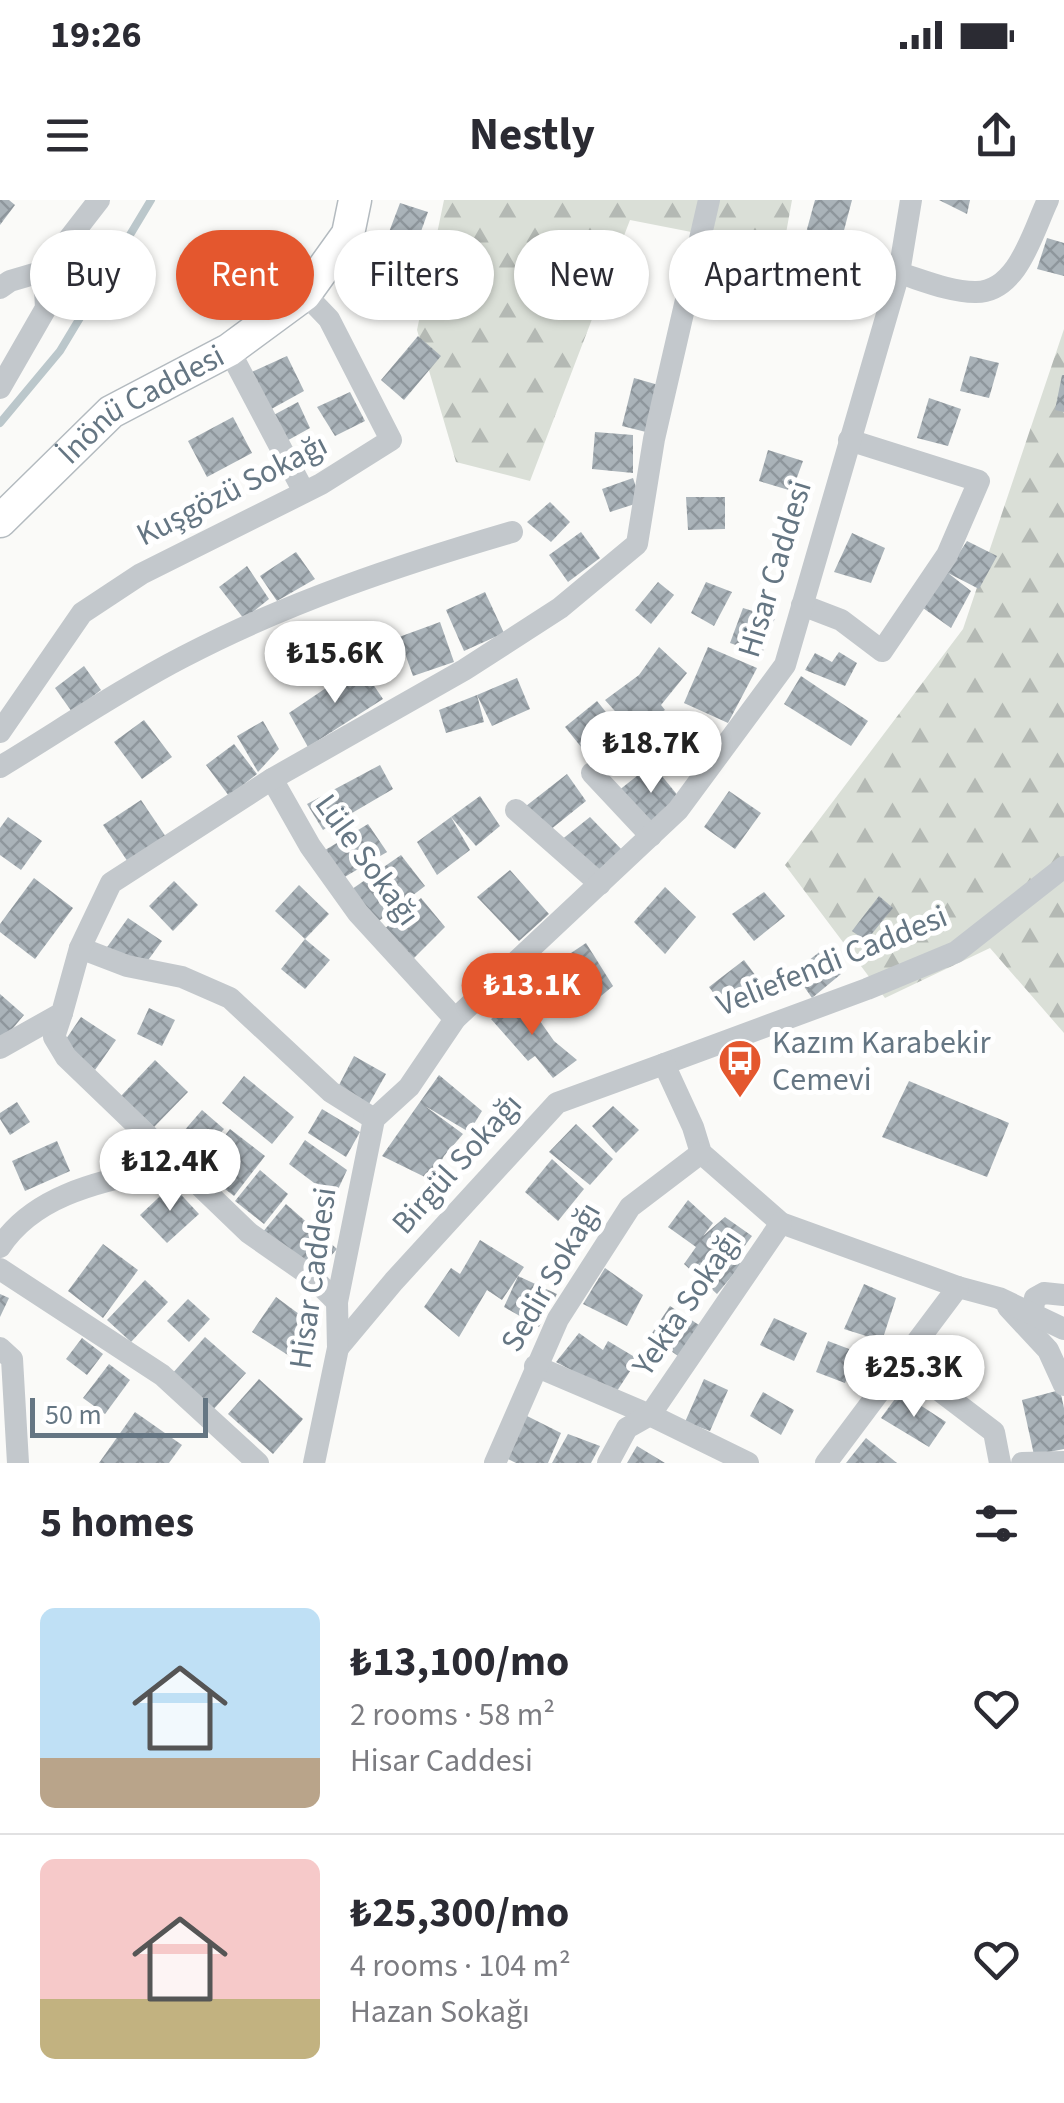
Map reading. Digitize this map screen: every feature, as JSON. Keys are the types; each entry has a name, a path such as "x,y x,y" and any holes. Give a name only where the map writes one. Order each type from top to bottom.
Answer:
{"main road":[{"name":"İnönü Caddesi","path":"314,281 348,234 355,200"},
{"name":"İnönü Caddesi","path":"0,522 111,412 229,350 270,320"}],"street":[{"path":"76,230 99,200"},
{"path":"337,1302 312,1277 249,1233 66,1058 54,1037 80,948 110,883 272,779 449,680 560,608 637,544 654,439 709,200"},
{"name":"Hisar Caddesi","path":"314,1463 338,1348 337,1302 374,1119 409,1086 455,1019 678,810 785,665 899,274 911,200"},
{"path":"899,274 971,292 998,286 1018,263 1048,200"},
{"path":"0,288 30,275"},
{"name":"Kuşgözü Sokağı","path":"0,732 82,614 141,574 304,492 391,440 329,320 314,304"},
{"path":"0,388 39,320"},
{"path":"229,350 304,492"},
{"path":"802,605 841,620 882,652 947,555 978,481 849,440"},
{"path":"0,767 183,657 293,606 401,564 512,532"},
{"path":"592,772 651,836"},
{"name":"Lüle Sokağı","path":"272,779 310,846 358,913 455,1019"},
{"path":"516,810 600,884"},
{"name":"Veliefendi Caddesi","path":"664,1064 956,952 1064,867"},
{"path":"80,948 126,966 182,978 230,998 331,1092 374,1119"},
{"path":"0,1048 62,1013"},
{"path":"664,1064 694,1127 701,1153 781,1223 999,1298 1064,1329"},
{"name":"Birgül Sokağı","path":"338,1348 557,1103 664,1064"},
{"name":"Sedir Sokağı","path":"495,1463 558,1319 630,1207 701,1153"},
{"path":"0,1247 14,1226 63,1194 179,1164"},
{"name":"Yekta Sokağı","path":"608,1463 626,1428 650,1415 781,1223"},
{"path":"0,1269 162,1375 258,1463"},
{"path":"826,1463 958,1287"},
{"path":"1032,1313 1035,1298 1044,1293 1064,1295"},
{"path":"999,1298 1048,1350 1064,1385"},
{"path":"4,1355 18,1463"},
{"path":"906,1357 927,1381 994,1432 1000,1463"},
{"path":"535,1366 650,1415 748,1463"},
{"path":"1022,1463 1064,1462"}],"green space":[{"path":"444,200 792,200 787,230 681,230 630,220 626,230 514,230 514,320 592,320 530,481 456,462 417,330 419,320 494,320 494,230 438,230"},
{"path":"1064,329 1064,1033 990,948 885,998 785,865 963,629"}],"building":[{"path":"0,200 15,205 0,225"},
{"path":"815,200 852,200 844,230 807,230"},
{"path":"939,200 970,200 967,214"},
{"path":"400,203 428,212 421,230 390,230"},
{"path":"1047,238 1064,243 1064,276 1037,269"},
{"path":"418,336 441,356 404,400 381,380"},
{"path":"287,356 304,391 266,412 243,376"},
{"path":"970,356 999,363 989,398 960,391"},
{"path":"1064,375 1064,412 1055,410"},
{"path":"634,378 662,386 650,433 622,426"},
{"path":"350,392 365,421 335,436 317,407"},
{"path":"929,398 961,409 948,446 917,438"},
{"path":"298,402 310,428 283,443 268,418"},
{"path":"233,417 252,453 207,477 188,441"},
{"path":"595,432 633,435 633,473 592,469"},
{"path":"768,450 803,461 792,491 759,481"},
{"path":"633,478 641,502 610,512 602,489"},
{"path":"686,497 725,497 725,529 688,530"},
{"path":"550,502 570,522 551,542 527,522"},
{"path":"581,532 600,558 568,582 549,555"},
{"path":"852,533 885,548 871,583 834,572"},
{"path":"967,541 997,556 979,589 948,573 971,591 951,628 923,608"},
{"path":"296,552 315,579 277,601 260,576"},
{"path":"247,566 269,599 244,619 219,587"},
{"path":"658,582 674,595 651,624 635,610"},
{"path":"706,582 732,592 714,626 691,613"},
{"path":"485,592 504,633 464,651 446,610"},
{"path":"743,608 775,618 762,654 730,643"},
{"path":"440,622 454,662 413,676 399,637"},
{"path":"659,647 687,673 661,705 665,710 632,730 605,700 639,675"},
{"path":"708,647 757,668 728,723 684,703"},
{"path":"839,652 857,663 845,686 805,670 815,653 832,662"},
{"path":"360,665 383,699 308,747 289,713"},
{"path":"84,666 101,690 72,712 55,688"},
{"path":"801,676 868,721 851,746 784,704"},
{"path":"517,678 530,709 492,726 477,695"},
{"path":"477,695 484,722 446,733 439,710"},
{"path":"597,701 622,732 590,758 565,727"},
{"path":"144,720 172,757 142,779 114,742"},
{"path":"263,721 279,749 258,772 237,736"},
{"path":"234,744 257,774 229,796 206,765"},
{"path":"652,764 684,803 651,828 618,791"},
{"path":"380,765 393,789 323,830 307,804"},
{"path":"567,774 586,801 550,830 526,806"},
{"path":"729,791 761,813 735,849 704,827"},
{"path":"480,796 500,826 476,846 451,817"},
{"path":"141,800 166,837 128,862 103,825"},
{"path":"8,817 42,841 21,870 0,855 0,828"},
{"path":"451,817 470,850 437,875 417,842"},
{"path":"590,817 625,853 600,884 560,841"},
{"path":"368,824 387,852 343,878 322,852"},
{"path":"401,855 425,886 371,927 345,894"},
{"path":"510,870 549,914 519,941 477,897"},
{"path":"34,878 73,908 35,959 0,932 0,924"},
{"path":"174,881 198,905 173,931 149,906"},
{"path":"299,885 329,914 305,939 275,911"},
{"path":"665,887 696,917 665,954 634,922"},
{"path":"764,892 785,916 754,941 732,914"},
{"path":"879,896 893,908 866,941 852,931"},
{"path":"421,898 445,927 412,960 383,930"},
{"path":"128,918 162,941 146,963 105,950"},
{"path":"305,939 330,960 305,989 281,969"},
{"path":"586,943 613,986 583,1011 547,969"},
{"path":"822,950 841,974 812,998 794,972"},
{"path":"744,960 761,983 725,1008 709,987"},
{"path":"0,994 24,1015 3,1040 0,1038"},
{"path":"523,997 554,1041 577,1060 553,1078 535,1056 528,1061 491,1019"},
{"path":"149,1008 175,1020 162,1046 137,1034"},
{"path":"81,1017 116,1040 95,1070 64,1042"},
{"path":"354,1056 386,1074 369,1104 338,1087"},
{"path":"155,1060 188,1092 154,1127 121,1096"},
{"path":"439,1075 482,1111 469,1132 425,1106 463,1134 444,1156 431,1180 382,1156"},
{"path":"244,1076 294,1117 272,1144 222,1103"},
{"path":"909,1081 1009,1123 987,1177 882,1137"},
{"path":"17,1102 30,1122 10,1135 0,1113"},
{"path":"613,1106 639,1130 616,1153 592,1126"},
{"path":"322,1109 360,1132 346,1157 308,1133"},
{"path":"202,1110 224,1129 199,1158 177,1139"},
{"path":"576,1124 613,1159 590,1185 549,1152"},
{"path":"230,1129 265,1156 234,1196 199,1169"},
{"path":"305,1140 347,1170 334,1198 289,1164"},
{"path":"57,1141 70,1171 25,1191 12,1161"},
{"path":"552,1159 584,1189 558,1221 525,1192"},
{"path":"260,1170 288,1194 264,1224 235,1201"},
{"path":"172,1185 199,1214 167,1243 140,1215"},
{"path":"688,1200 713,1223 703,1236 725,1217 752,1236 735,1259 742,1264 717,1294 684,1264 696,1247 668,1227"},
{"path":"286,1204 337,1249 312,1277 262,1233"},
{"path":"480,1240 524,1267 502,1300 487,1290 459,1337 424,1307 451,1268 460,1274"},
{"path":"103,1244 138,1270 103,1318 68,1291"},
{"path":"605,1268 643,1295 627,1326 583,1304"},
{"path":"518,1276 557,1294 539,1327 504,1307"},
{"path":"145,1280 168,1302 131,1342 107,1320"},
{"path":"864,1284 896,1298 882,1341 844,1329"},
{"path":"0,1294 9,1298 0,1317"},
{"path":"276,1297 318,1328 294,1359 252,1332"},
{"path":"188,1299 210,1319 189,1342 167,1321"},
{"path":"670,1306 699,1325 678,1356 650,1336"},
{"path":"774,1318 807,1333 794,1361 760,1345"},
{"path":"579,1333 603,1350 608,1341 638,1359 615,1394 556,1362"},
{"path":"205,1337 246,1373 212,1411 171,1375"},
{"path":"82,1338 103,1354 87,1375 66,1359"},
{"path":"828,1341 857,1352 845,1383 816,1372"},
{"path":"109,1364 130,1380 105,1414 83,1398"},
{"path":"259,1379 303,1419 273,1454 228,1414"},
{"path":"704,1379 728,1390 710,1431 685,1422"},
{"path":"1060,1390 1064,1449 1034,1455 1022,1400"},
{"path":"763,1392 794,1410 781,1435 750,1416"},
{"path":"900,1392 946,1422 929,1447 881,1418"},
{"path":"135,1412 182,1445 169,1463 99,1463"},
{"path":"525,1415 561,1433 548,1463 516,1463 504,1457"},
{"path":"568,1434 600,1446 591,1463 552,1463"},
{"path":"866,1438 897,1463 846,1463"},
{"path":"637,1446 665,1463 627,1463"}],"waterway":[{"path":"0,423 60,351 151,200"}],"place":[{"name":"Kazım Karabekir Cemevi","path":"740,1099"}]}
